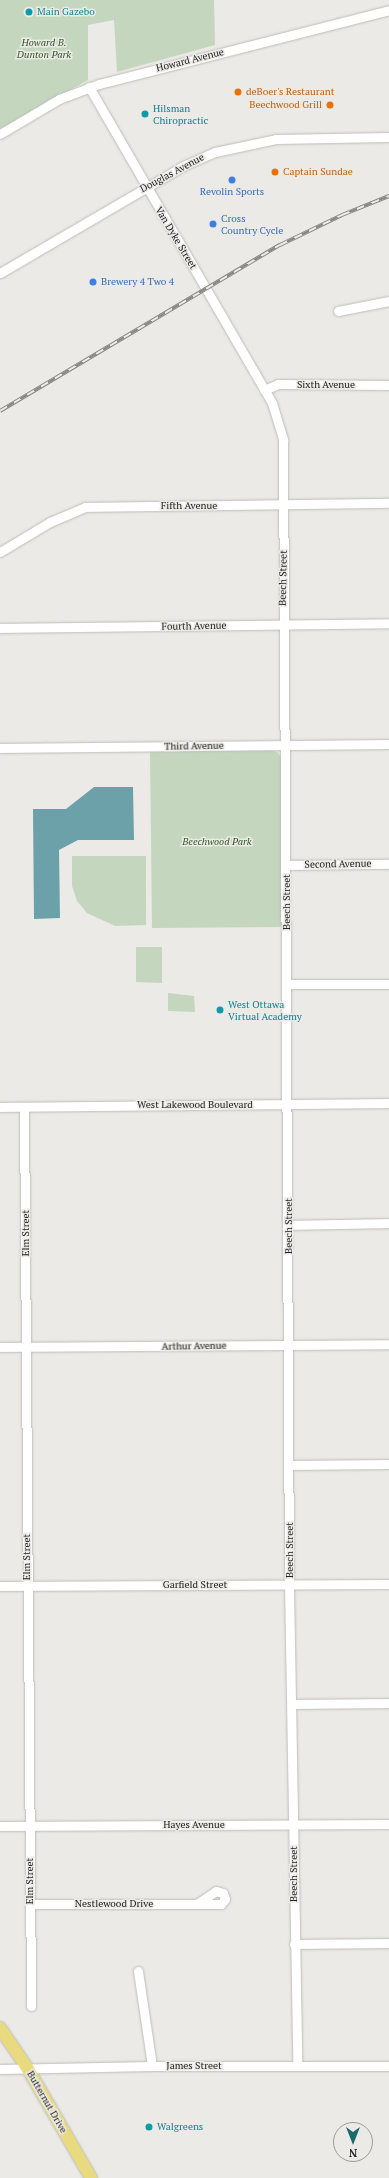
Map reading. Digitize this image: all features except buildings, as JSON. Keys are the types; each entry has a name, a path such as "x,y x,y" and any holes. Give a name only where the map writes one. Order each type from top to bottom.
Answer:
{"main road":[{"name":"Butternut Drive","path":"0,2028 28,2069 92,2178"}],"street":[{"name":"Howard Avenue","path":"0,134 59,99 89,87 389,10"},
{"name":"Van Dyke Street","path":"89,87 264,390"},
{"name":"Douglas Avenue","path":"0,273 146,187 200,158 246,144 295,138 389,137"},
{"path":"338,311 389,301"},
{"name":"Sixth Avenue","path":"264,390 278,384 389,385"},
{"name":"Beech Street","path":"264,390 279,420 283,440 283,625 286,745 287,1105 289,1225 289,1585 297,2066"},
{"name":"Fifth Avenue","path":"0,552 50,522 86,507 284,506 389,503"},
{"name":"Fourth Avenue","path":"0,628 389,623"},
{"name":"Third Avenue","path":"0,748 389,744"},
{"name":"Second Avenue","path":"286,865 389,864"},
{"path":"287,984 389,984"},
{"name":"West Lakewood Boulevard","path":"0,1107 389,1103"},
{"name":"Elm Street","path":"24,1107 31,2006"},
{"path":"289,1225 389,1223"},
{"name":"Arthur Avenue","path":"0,1347 389,1344"},
{"path":"290,1465 389,1464"},
{"name":"Garfield Street","path":"0,1586 389,1584"},
{"path":"292,1704 389,1704"},
{"name":"Hayes Avenue","path":"0,1826 389,1824"},
{"name":"Nestlewood Drive","path":"30,1904 198,1903"},
{"path":"294,1944 389,1943"},
{"path":"138,1971 152,2066"},
{"name":"James Street","path":"0,2069 152,2066 389,2066"}],"green space":[{"name":"Howard B. Dunton Park","path":"0,0 214,0 215,45 117,72 114,20 88,25 88,80 0,129"},
{"name":"Beechwood Park","path":"271,750 277,752 281,757 283,927 152,928 150,751"},
{"path":"72,856 146,856 146,925 115,926 87,913 77,901 72,886"},
{"path":"136,947 162,947 162,983 136,982"},
{"path":"168,993 194,996 195,1012 168,1011"}],"water":[{"path":"94,787 133,787 134,840 78,840 59,850 60,918 34,919 33,809 66,809"}],"railway":[{"path":"0,411 280,245 342,215 389,196"}],"place":[{"name":"Main Gazebo","path":"29,12"},
{"name":"deBoer's Restaurant","path":"238,92"},
{"name":"Beechwood Grill","path":"330,105"},
{"name":"Hilsman Chiropractic","path":"145,114"},
{"name":"Captain Sundae","path":"275,172"},
{"name":"Revolin Sports","path":"232,180"},
{"name":"Cross Country Cycle","path":"213,224"},
{"name":"Brewery 4 Two 4","path":"93,282"},
{"name":"West Ottawa Virtual Academy","path":"220,1010"},
{"name":"Walgreens","path":"149,2127"}]}
